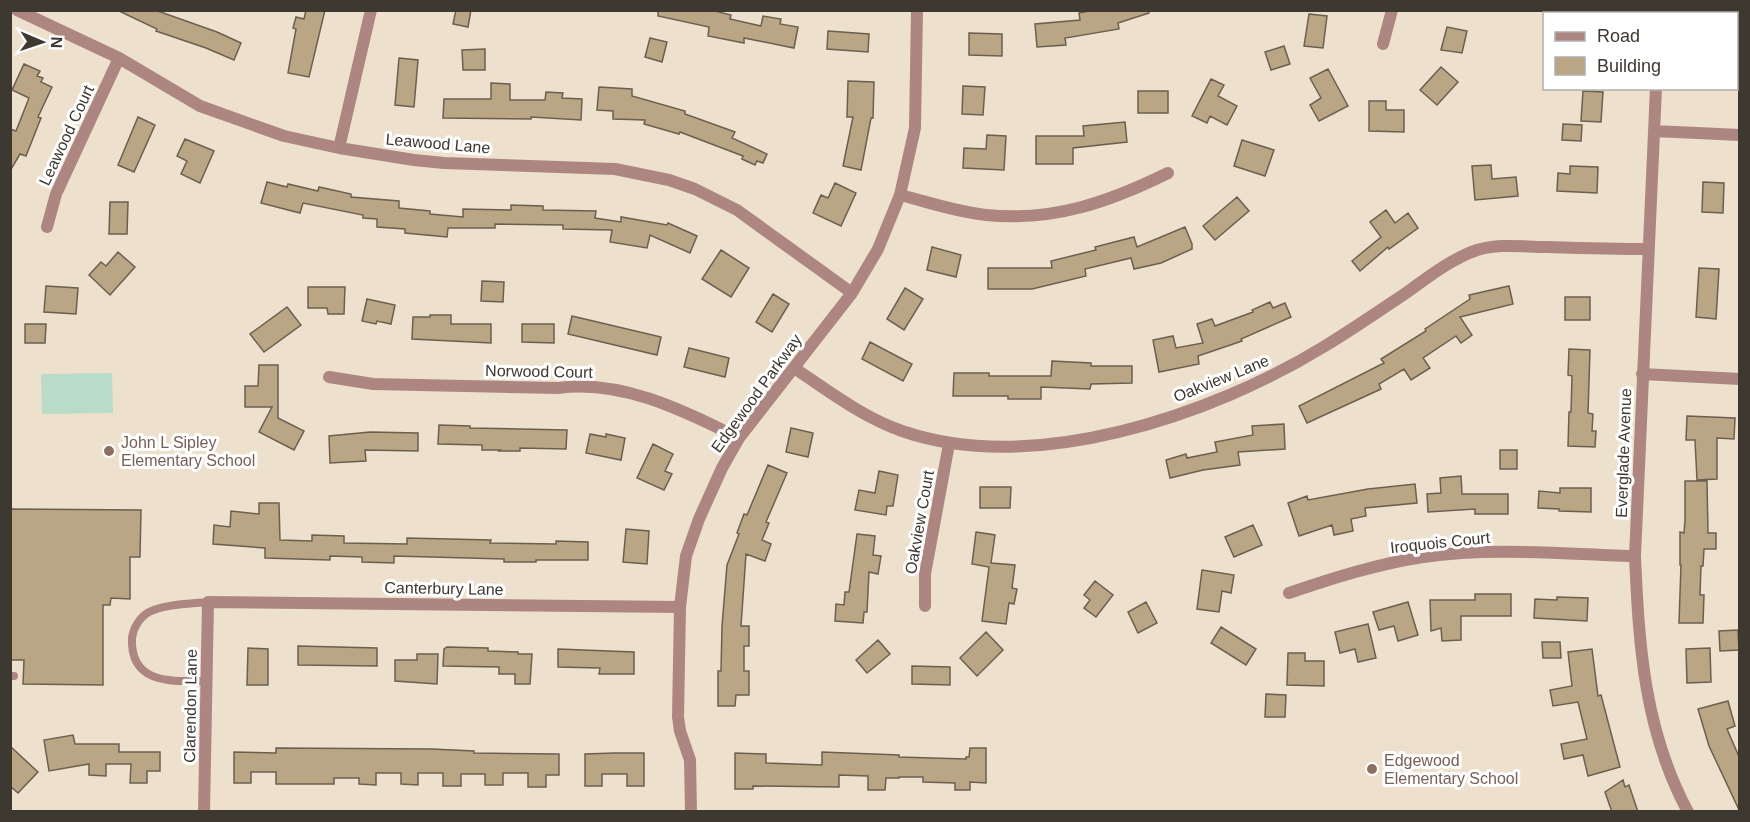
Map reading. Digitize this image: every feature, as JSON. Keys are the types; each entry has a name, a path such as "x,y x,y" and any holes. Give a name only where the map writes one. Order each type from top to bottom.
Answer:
{"street":[{"name":"Leawood Lane","path":"16,10 119,58 200,106 284,136 339,148 444,163 615,169 669,180 703,192 737,210 852,293"},
{"path":"339,148 371,10"},
{"name":"Edgewood Parkway","path":"691,812 690,760 680,731 678,717 681,607 686,556 699,519 722,468 740,438 852,293 878,249 900,195 915,128 917,10"},
{"path":"1383,44 1392,10"},
{"name":"Leawood Court","path":"47,227 56,194 119,58"},
{"name":"Everglade Avenue","path":"1656,90 1635,556 1638,640 1645,685 1666,765 1688,812"},
{"path":"1654,131 1740,135"},
{"path":"900,195 984,215 1040,215 1064,212 1108,200 1168,173"},
{"name":"Oakview Lane","path":"795,368 869,417 902,431 949,444 1001,447 1055,443 1147,424 1193,409 1261,382 1308,357 1358,326 1441,268 1479,250 1508,246 1648,249"},
{"path":"1642,374 1740,379"},
{"name":"Norwood Court","path":"329,377 373,384 558,388 576,385 608,389 642,396 669,405 740,438"},
{"name":"Oakview Court","path":"925,606 925,574 949,444"},
{"name":"Iroquois Court","path":"1289,593 1357,571 1423,557 1484,552 1635,556"},
{"name":"Canterbury Lane","path":"208,602 681,607"},
{"name":"Clarendon Lane","path":"204,812 208,602"}],"lane":[{"path":"207,681 168,681 155,678 139,666 132,646 133,634 138,622 147,613 161,608 208,602"}],"green space":[{"path":"112,373 113,413 42,414 41,374"}],"building":[{"path":"117,10 155,10 241,43 234,60 156,31 157,29"},
{"path":"306,10 325,10 309,77 288,73 296,17 304,19"},
{"path":"456,10 471,10 468,27 453,24"},
{"path":"658,10 711,10 731,15 730,19 761,26 763,16 781,19 780,24 798,27 794,48 744,38 744,43 708,36 709,27 658,16"},
{"path":"1095,10 1148,10 1149,13 1118,23 1119,29 1065,38 1066,45 1037,47 1035,24 1080,20 1079,13"},
{"path":"1309,14 1327,16 1323,48 1304,46"},
{"path":"1447,27 1467,31 1462,53 1441,50"},
{"path":"828,31 869,34 868,52 827,49"},
{"path":"969,33 1002,34 1002,56 969,55"},
{"path":"650,38 667,42 662,62 645,57"},
{"path":"1284,46 1290,64 1271,70 1265,52"},
{"path":"485,49 485,70 463,70 462,50"},
{"path":"399,58 418,60 414,107 395,105"},
{"path":"24,64 40,71 37,76 43,78 41,82 52,87 38,117 41,118 26,156 20,154 10,171 10,129 16,131 29,98 12,90"},
{"path":"1441,67 1458,82 1437,105 1420,90"},
{"path":"1328,69 1348,106 1319,121 1310,105 1321,98 1310,78"},
{"path":"1211,79 1224,85 1218,96 1237,106 1227,125 1210,116 1207,123 1192,116"},
{"path":"848,81 874,82 873,118 871,118 861,170 843,166 853,117 847,117"},
{"path":"491,83 510,84 510,100 545,100 546,92 563,93 562,98 582,99 581,120 531,117 531,119 443,118 444,99 491,99"},
{"path":"963,86 985,87 983,115 962,114"},
{"path":"599,87 632,89 632,96 685,111 685,114 735,132 732,138 767,154 763,163 757,161 755,165 742,159 743,156 680,132 679,134 644,124 645,120 613,119 613,111 597,110"},
{"path":"1138,91 1168,91 1168,113 1138,113"},
{"path":"1583,91 1603,92 1601,122 1581,121"},
{"path":"1369,101 1386,101 1386,110 1404,110 1404,132 1369,131"},
{"path":"138,117 155,125 134,172 118,165"},
{"path":"1125,122 1127,142 1073,148 1073,164 1036,164 1036,136 1084,136 1083,126"},
{"path":"1563,124 1582,125 1581,141 1562,140"},
{"path":"987,135 1006,136 1004,170 963,168 964,148 986,149"},
{"path":"185,139 214,151 200,183 181,174 187,161 177,156"},
{"path":"1242,140 1274,150 1265,176 1234,166"},
{"path":"1491,165 1492,179 1516,177 1518,196 1475,200 1472,166"},
{"path":"1570,166 1598,167 1597,193 1557,191 1558,173 1570,174"},
{"path":"267,182 318,191 319,187 351,194 351,197 399,201 399,208 463,217 463,209 511,210 511,205 543,206 543,210 596,211 595,218 621,222 621,217 667,225 668,223 697,236 690,253 650,235 647,248 610,242 612,230 563,229 563,225 495,224 495,228 448,228 447,237 405,233 405,229 377,227 377,219 363,218 363,215 303,203 300,213 261,203"},
{"path":"1703,182 1724,183 1723,213 1702,212"},
{"path":"835,183 856,193 841,226 813,213 821,195 828,198"},
{"path":"1237,197 1249,211 1215,240 1203,226"},
{"path":"110,202 128,202 127,234 109,234"},
{"path":"1386,210 1395,223 1408,213 1418,228 1389,249 1388,247 1360,271 1352,261 1381,237 1370,222"},
{"path":"1185,227 1192,249 1161,263 1134,269 1131,258 1085,269 1086,276 1032,289 988,289 988,268 1052,268 1051,261 1096,250 1095,247 1134,237 1137,247"},
{"path":"932,247 961,255 956,277 927,270"},
{"path":"721,250 749,268 731,297 702,279"},
{"path":"118,252 135,267 110,295 89,275 101,262 106,266"},
{"path":"1699,268 1719,269 1716,319 1696,317"},
{"path":"482,281 504,282 503,302 481,301"},
{"path":"46,286 78,288 76,314 44,312"},
{"path":"1509,286 1513,304 1460,317 1472,335 1461,343 1456,336 1423,358 1430,368 1411,380 1404,369 1379,384 1381,389 1307,423 1299,406 1384,363 1381,359 1426,331 1425,329 1470,299 1469,295"},
{"path":"308,287 345,287 344,314 328,314 327,308 308,308"},
{"path":"905,288 923,299 904,330 887,319"},
{"path":"773,294 789,304 772,332 756,322"},
{"path":"1565,297 1590,297 1590,320 1565,320"},
{"path":"367,299 395,305 391,324 362,321"},
{"path":"1270,302 1273,308 1285,303 1291,317 1241,339 1242,341 1198,356 1199,364 1159,372 1153,340 1173,336 1176,348 1203,343 1197,324 1212,319 1215,326 1253,312 1252,310"},
{"path":"287,307 301,325 264,352 250,334"},
{"path":"430,315 451,315 451,324 491,324 491,343 412,339 413,317 430,317"},
{"path":"572,316 661,337 657,355 568,334"},
{"path":"25,324 46,324 45,343 25,343"},
{"path":"522,324 554,324 554,343 522,342"},
{"path":"870,342 912,364 903,381 862,359"},
{"path":"689,348 729,358 725,377 684,367"},
{"path":"1569,349 1590,350 1588,413 1593,414 1592,431 1596,431 1595,447 1568,446 1572,376 1568,375"},
{"path":"1052,361 1091,363 1091,366 1132,366 1132,383 1091,384 1090,389 1041,387 1041,399 1008,399 1008,396 953,396 954,373 989,373 989,376 1051,376"},
{"path":"259,365 278,365 278,418 304,431 294,450 259,432 272,407 245,407 245,386 258,386"},
{"path":"1687,416 1735,418 1734,439 1717,438 1717,479 1697,480 1695,440 1686,440"},
{"path":"1284,424 1285,449 1238,452 1240,465 1203,470 1170,478 1166,460 1186,454 1187,458 1217,452 1215,442 1253,435 1252,426"},
{"path":"439,425 567,430 566,449 520,448 520,451 499,451 482,450 482,445 438,444"},
{"path":"791,428 813,433 808,457 786,452"},
{"path":"370,432 418,433 418,451 365,450 366,461 330,463 329,436"},
{"path":"590,434 606,437 606,434 625,438 621,460 586,453"},
{"path":"653,444 673,454 665,471 672,474 664,490 637,478"},
{"path":"1500,450 1517,450 1517,469 1500,469"},
{"path":"768,465 787,473 766,522 769,523 762,540 771,544 765,561 746,554 741,626 749,626 749,646 744,646 744,671 749,671 749,695 736,695 735,706 718,706 718,671 721,671 727,565 744,514 747,515"},
{"path":"879,471 898,475 893,506 887,506 886,515 855,510 859,490 875,493"},
{"path":"1461,476 1462,494 1508,494 1508,514 1475,514 1475,509 1428,512 1427,494 1441,493 1440,478"},
{"path":"1685,481 1707,481 1708,533 1716,533 1716,549 1704,549 1703,566 1701,566 1700,595 1704,595 1703,623 1679,623 1680,532 1684,533"},
{"path":"1415,484 1417,503 1365,508 1366,516 1351,519 1353,531 1334,535 1332,525 1299,536 1288,503 1307,496 1308,500 1368,489"},
{"path":"980,487 1011,487 1010,508 980,508"},
{"path":"1560,488 1591,488 1591,512 1538,508 1539,491 1560,493"},
{"path":"259,503 279,503 280,540 312,541 312,535 344,536 344,543 407,544 407,538 491,540 490,543 588,542 588,560 504,562 504,559 394,556 394,563 362,562 362,557 330,556 330,560 265,558 265,548 213,544 214,525 230,527 231,511 259,514"},
{"path":"10,509 141,510 140,557 130,557 130,599 111,598 110,605 103,605 103,685 23,684 24,660 10,660"},
{"path":"1253,525 1262,545 1234,557 1225,537"},
{"path":"626,529 649,531 647,564 623,562"},
{"path":"976,532 995,535 991,563 1015,565 1012,588 1017,589 1014,604 1009,603 1006,624 982,621 989,567 972,564"},
{"path":"857,534 875,536 873,555 881,556 878,574 869,572 867,612 864,612 863,623 835,621 836,604 844,605 845,592 849,592"},
{"path":"1202,570 1234,575 1231,593 1222,591 1219,612 1197,609"},
{"path":"1095,581 1113,595 1096,617 1084,608 1090,600 1084,595"},
{"path":"1475,594 1511,594 1511,616 1461,616 1461,640 1442,641 1441,628 1431,631 1430,600 1475,600"},
{"path":"1557,597 1588,598 1587,621 1534,618 1535,599 1557,600"},
{"path":"1146,602 1157,623 1138,633 1128,612"},
{"path":"1408,602 1418,635 1398,641 1394,626 1379,630 1373,612"},
{"path":"1368,624 1376,658 1358,662 1355,649 1340,653 1335,632"},
{"path":"1221,627 1256,649 1246,665 1211,643"},
{"path":"1738,630 1739,650 1720,651 1719,631"},
{"path":"986,632 1003,650 977,676 960,658"},
{"path":"878,640 890,654 867,673 856,660"},
{"path":"1542,642 1560,642 1561,658 1543,658"},
{"path":"298,646 377,648 377,666 298,665"},
{"path":"447,647 488,648 488,651 532,654 530,684 515,684 515,674 499,674 499,667 443,666 444,649"},
{"path":"248,648 268,649 268,685 247,685"},
{"path":"1710,648 1711,682 1687,683 1686,649"},
{"path":"558,649 634,652 634,674 599,674 600,668 558,667"},
{"path":"1592,649 1598,696 1601,695 1620,767 1588,776 1583,755 1564,759 1561,744 1587,739 1578,702 1553,706 1550,690 1572,686 1568,652"},
{"path":"1288,653 1305,653 1305,661 1324,661 1324,686 1287,685"},
{"path":"417,654 438,654 437,684 395,681 395,660 417,660"},
{"path":"912,666 950,667 950,685 912,684"},
{"path":"1266,694 1286,695 1285,717 1265,717"},
{"path":"1728,701 1735,726 1727,729 1740,759 1740,812 1709,746 1698,709"},
{"path":"73,735 75,744 119,744 119,752 160,752 160,771 147,771 147,783 130,783 131,764 106,764 106,776 89,775 89,764 49,771 44,740"},
{"path":"10,746 38,772 18,793 10,786"},
{"path":"276,748 432,749 474,751 474,753 559,754 559,775 546,775 546,787 528,787 528,773 503,773 503,785 485,785 485,774 461,774 461,786 443,786 443,773 418,773 418,785 401,784 401,773 376,773 376,785 359,784 359,778 334,778 334,784 276,784 276,772 251,772 251,783 234,783 234,752 276,753"},
{"path":"970,748 986,748 986,783 970,782 970,790 955,790 955,783 923,782 923,777 899,777 886,778 885,790 868,790 868,776 839,775 839,787 753,786 753,789 735,789 735,753 766,754 766,763 822,765 822,752 966,759 969,757"},
{"path":"644,753 644,786 627,786 627,774 602,774 602,786 585,786 585,754"},
{"path":"1623,780 1625,787 1629,785 1638,812 1612,812 1605,792"}],"place":[{"name":"John L Sipley Elementary School","path":"109,451"},
{"name":"Edgewood Elementary School","path":"1372,769"}]}
